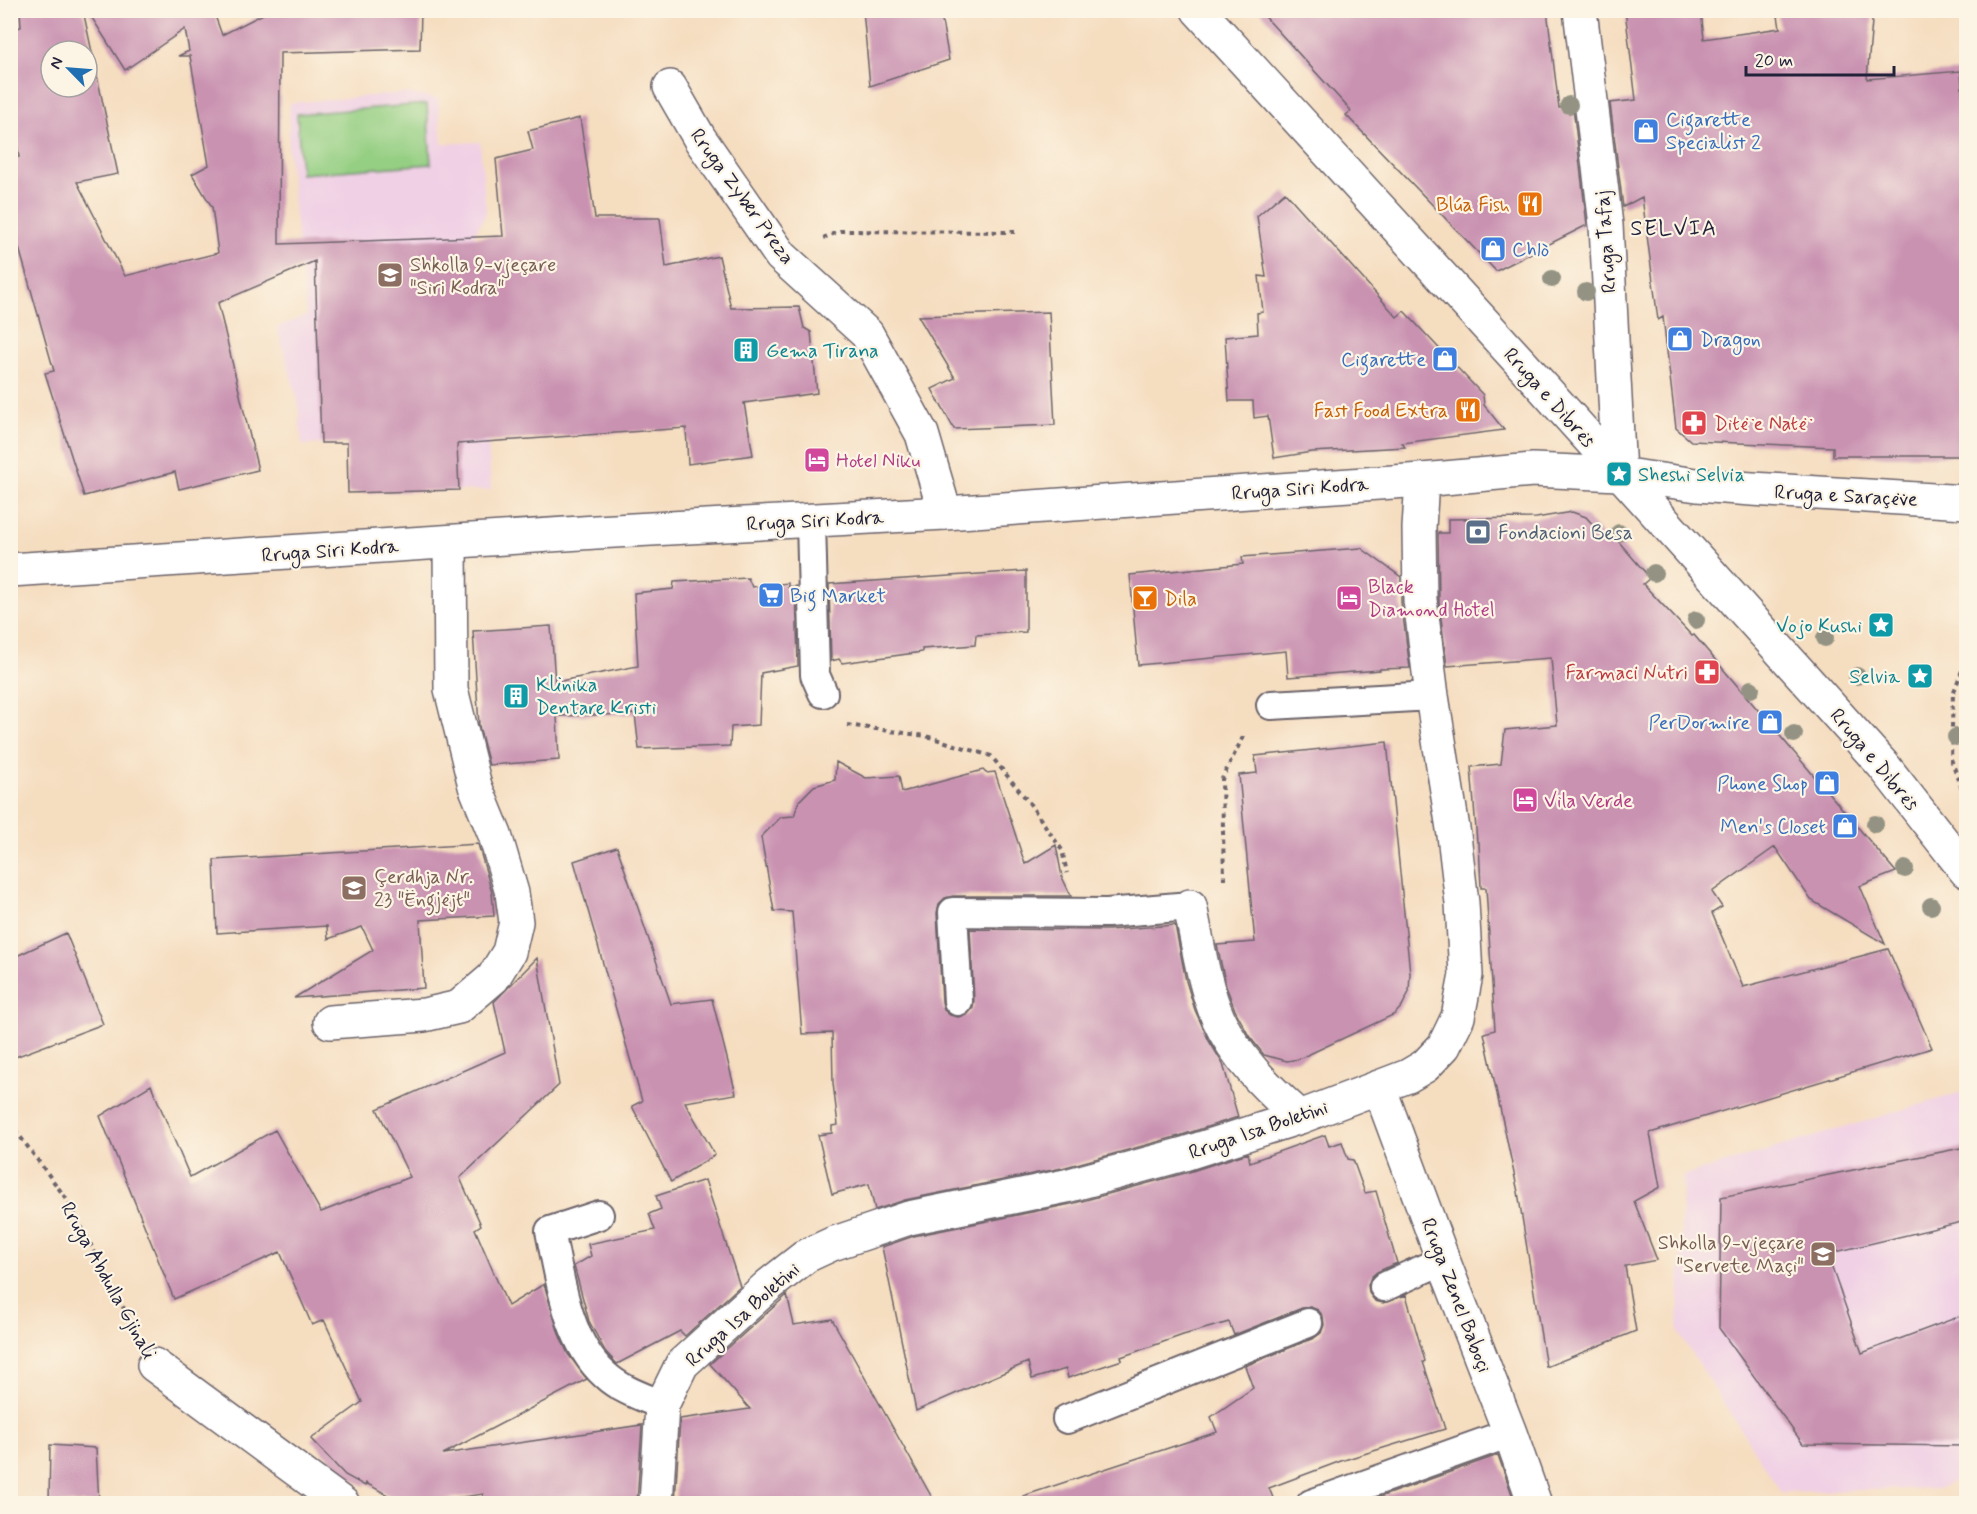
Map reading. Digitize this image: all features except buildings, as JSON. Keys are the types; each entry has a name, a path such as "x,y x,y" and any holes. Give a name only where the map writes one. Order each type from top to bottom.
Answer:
{"street":[{"name":"Rruga e Dibrës","path":"1198,10 1883,765 1966,871"},
{"name":"Rruga Tafaj","path":"1580,10 1606,225 1619,474"},
{"name":"Rruga Zyber Preza","path":"670,87 700,139 781,256 867,334 922,434 945,513"},
{"name":"Rruga Siri Kodra","path":"10,570 945,513 1422,480 1533,470 1619,474"},
{"name":"Rruga e Saraçëve","path":"1619,474 1697,485 1966,502"},
{"name":"Rruga Isa Boletini","path":"656,1503 662,1405 682,1364 769,1285 806,1256 832,1244 909,1218 1066,1186 1125,1171 1299,1117 1408,1076 1425,1066 1444,1046 1458,1017 1466,975 1462,903 1454,836 1432,696 1420,600 1419,528 1422,480"},
{"path":"330,1022 424,1015 459,1007 493,978 509,952 516,922 512,893 495,835 475,786 451,689 450,543"},
{"path":"1190,906 1209,992 1218,1018 1233,1045 1257,1078 1299,1117"},
{"name":"Rruga Zenel Baboçi","path":"1379,1087 1510,1433 1534,1503"},
{"name":"Rruga Abdulla Gjinali","path":"154,1365 343,1503"}],"lane":[{"path":"811,521 815,675 823,693"},
{"path":"1271,705 1432,696"},
{"path":"958,1001 953,912 1107,913 1190,906"},
{"path":"598,1215 550,1231 565,1302 582,1346 605,1376 625,1389 662,1405"},
{"path":"1384,1287 1443,1260"},
{"path":"1067,1419 1308,1323"},
{"path":"1311,1503 1510,1433"}],"path":[{"path":"781,256 840,231 1015,232"},
{"path":"1966,660 1953,694 1951,759 1966,800"},
{"path":"823,693 844,725 926,736 991,756 1028,801 1062,850 1067,873 1066,913"},
{"path":"1190,906 1226,879 1222,779 1241,738 1271,705"},
{"name":"Rruga Abdulla Gjinali","path":"10,1123 68,1201 154,1365"}],"shaded area":[{"name":"Shkolla 9-vjeçare \"Siri Kodra\"","path":"406,93 438,99 442,144 480,142 486,213 475,233 491,490 348,493 347,443 302,445 298,401 277,327 306,316 288,150 290,103"},
{"name":"Shkolla 9-vjeçare \"Servete Maçi\"","path":"1966,1091 1966,1474 1940,1488 1781,1492 1678,1332 1683,1176"}],"green space":[{"path":"427,104 431,164 301,174 297,114"}],"place":[{"name":"Cigarette Specialist 2","path":"1646,131"},
{"name":"Blúa Fish","path":"1530,204"},
{"name":"Chlò","path":"1493,249"},
{"name":"Shkolla 9-vjeçare \"Siri Kodra\"","path":"390,275"},
{"name":"Dragon","path":"1680,339"},
{"name":"Gema Tirana","path":"746,350"},
{"name":"Cigarette","path":"1445,359"},
{"name":"Fast Food Extra","path":"1468,410"},
{"name":"Ditë e Natë","path":"1694,423"},
{"name":"Hotel Niku","path":"817,460"},
{"name":"Sheshi Selvia","path":"1619,474"},
{"name":"Fondacioni Besa","path":"1478,532"},
{"name":"Big Market","path":"771,595"},
{"name":"Dila","path":"1145,598"},
{"name":"Black Diamond Hotel","path":"1349,598"},
{"name":"Vojo Kushi","path":"1881,625"},
{"name":"Farmaci Nutri","path":"1707,672"},
{"name":"Selvia","path":"1920,676"},
{"name":"Klinika Dentare Kristi","path":"516,696"},
{"name":"PerDormire","path":"1770,722"},
{"name":"Phone Shop","path":"1827,783"},
{"name":"Vila Verde","path":"1525,800"},
{"name":"Men's Closet","path":"1845,826"},
{"name":"Çerdhja Nr. 23 \"Ëngjëjt\"","path":"354,888"},
{"name":"Shkolla 9-vjeçare \"Servete Maçi\"","path":"1823,1254"}],"district":[{"name":"SELVIA","path":"1674,227"}]}
